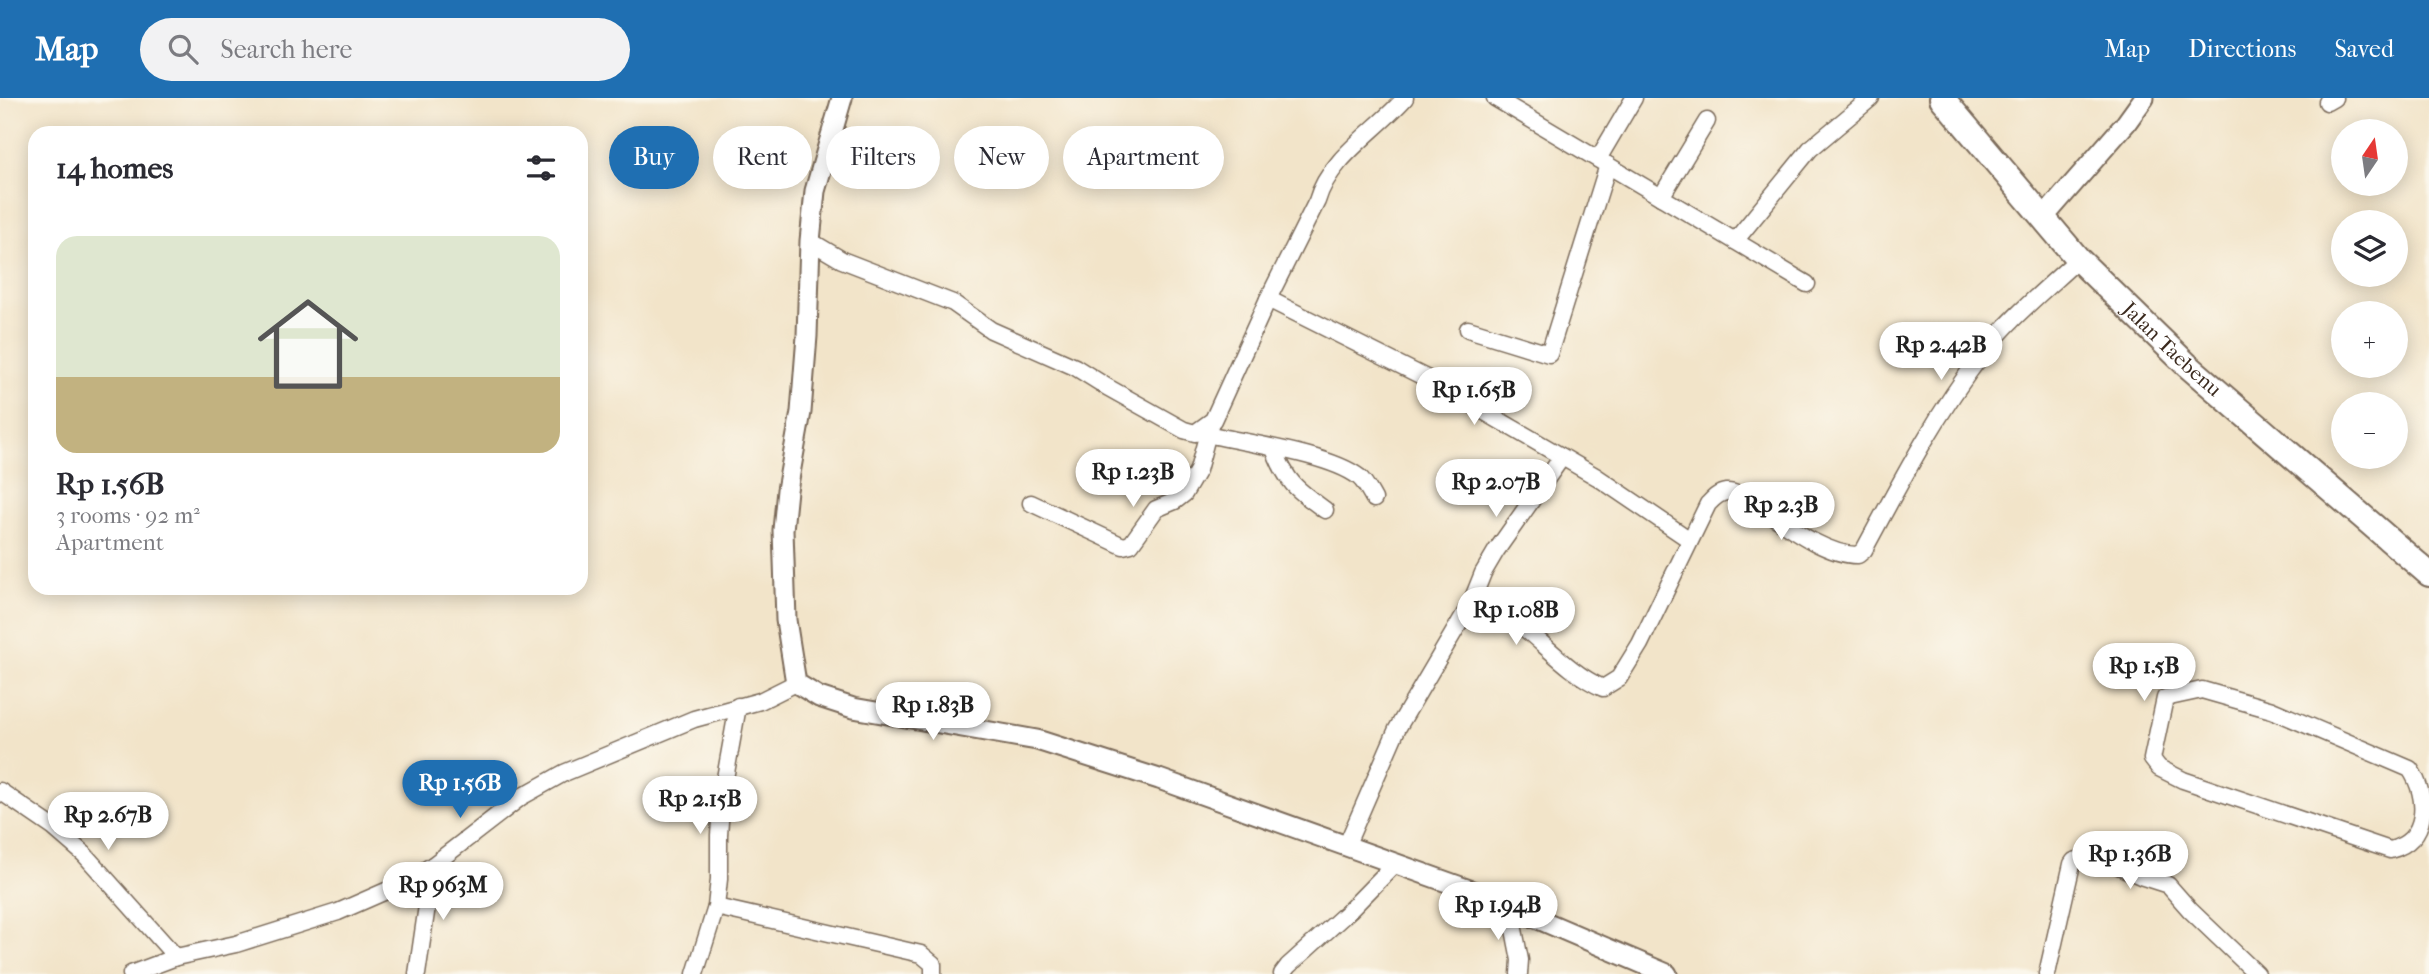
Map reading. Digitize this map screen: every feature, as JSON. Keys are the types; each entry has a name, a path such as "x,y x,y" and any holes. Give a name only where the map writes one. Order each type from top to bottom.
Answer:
{"main road":[{"name":"Jalan Taebenu","path":"1942,98 2078,260 2187,365 2429,574"}],"street":[{"path":"842,98 815,191 802,412 787,490 783,530 786,620 796,683 819,697 853,708 1037,740 1159,779 1475,892 1667,974"},
{"path":"1031,503 1123,546 1131,544 1156,509 1184,494 1198,470 1208,429 1320,192 1345,156 1405,98"},
{"path":"1495,98 1807,284"},
{"path":"1735,241 1810,149 1871,98"},
{"path":"2044,217 2126,123 2144,98"},
{"path":"1468,329 1549,354 1603,162 1631,99"},
{"path":"1661,197 1707,121"},
{"path":"810,241 842,260 953,303 991,330 1075,367 1184,430 1195,433 1208,429 1325,461 1347,469 1361,478 1374,499"},
{"path":"1471,603 1479,600 1500,611 1592,684 1603,688 1619,678 1640,643 1690,540 1714,498 1728,492 1742,496 1841,555 1858,555 1864,550 1922,443 1983,353 2010,322 2078,260"},
{"path":"1268,299 1392,359 1597,477 1690,540"},
{"path":"1274,449 1282,470 1294,487 1325,510"},
{"path":"1347,844 1397,729 1471,603 1483,573 1562,457"},
{"path":"131,974 176,957 236,944 338,912 402,884 433,865 521,797 564,773 694,719 760,701 796,683"},
{"path":"2202,691 2272,710 2410,769 2419,777 2429,803 2426,831 2406,845 2390,850 2183,780 2159,768 2152,759 2165,698 2202,691"},
{"path":"695,974 716,907 722,795 738,706"},
{"path":"0,791 54,828 84,853 176,957"},
{"path":"2047,974 2072,864 2092,856 2168,885 2190,910 2257,974"},
{"path":"1283,974 1288,966 1350,910 1395,864"},
{"path":"417,974 433,865"},
{"path":"716,907 921,954 933,964 933,974"},
{"path":"1510,909 1520,960 1519,974"}]}
